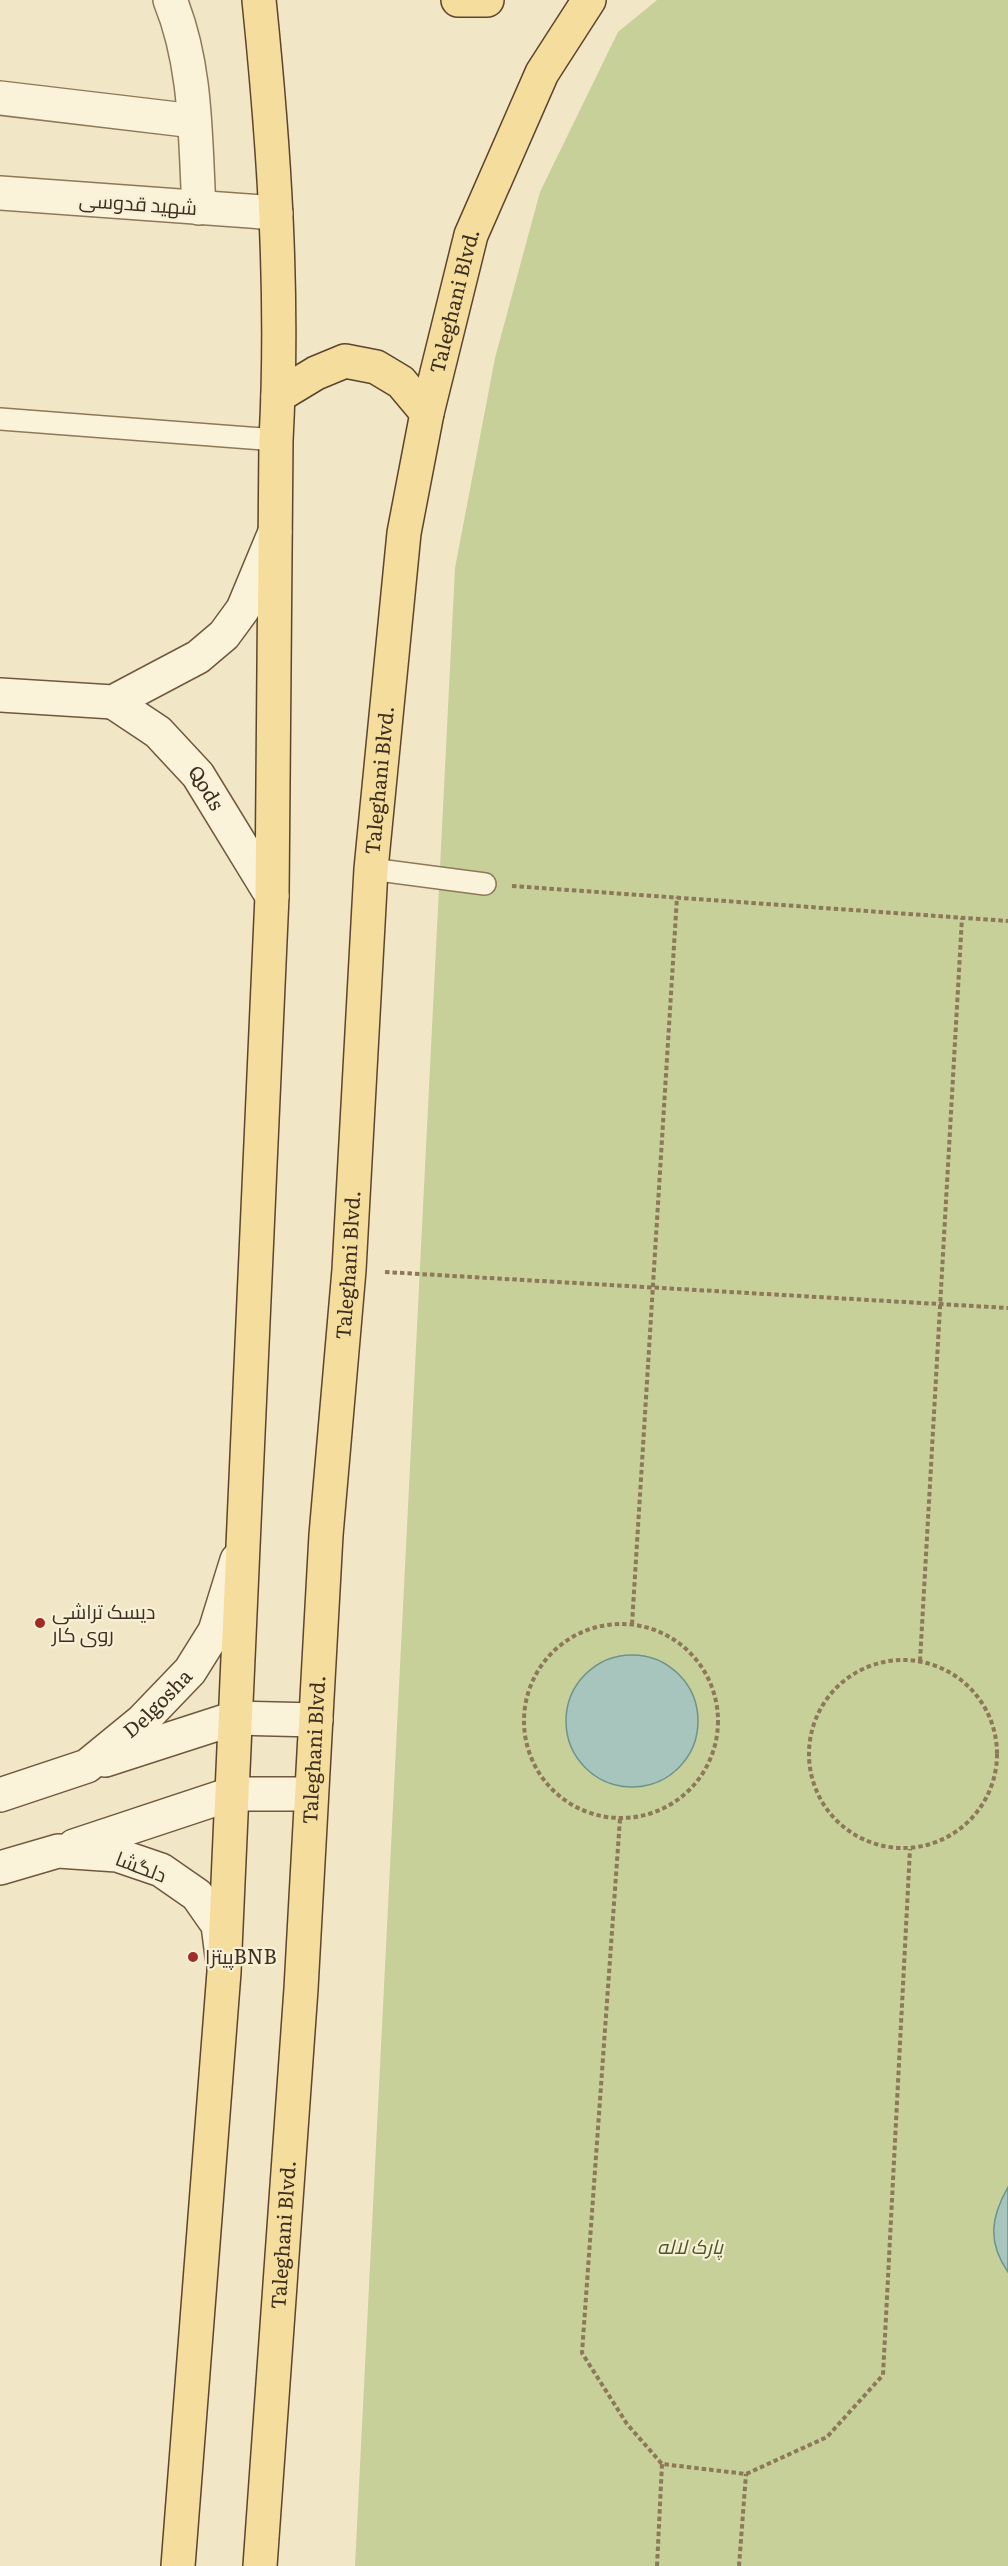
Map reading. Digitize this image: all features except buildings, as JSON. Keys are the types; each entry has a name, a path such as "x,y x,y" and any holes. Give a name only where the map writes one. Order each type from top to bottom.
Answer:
{"main road":[{"path":"178,2566 224,1972 272,896 278,396 276,213 270,102 259,0"},
{"path":"458,0 487,0"},
{"name":"Taleghani Blvd.","path":"261,2566 301,1989 326,1535 349,1270 370,869 404,533 427,412 471,235 542,73 589,0"},
{"path":"278,396 316,373 345,361 376,366 401,382 427,412"}],"street":[{"path":"170,0 193,85 199,208"},
{"path":"0,98 194,121"},
{"name":"شهید قدوسی","path":"0,193 276,213"},
{"path":"0,695 113,702 198,657 224,635 243,609 275,532"},
{"name":"Qods","path":"113,702 158,732 198,775 272,896"},
{"name":"Delgosha","path":"0,1795 87,1766 142,1722 190,1671 215,1631 243,1541"},
{"path":"87,1766 235,1718 316,1720"},
{"path":"58,1851 231,1794 311,1794"},
{"name":"دلگشا","path":"0,1868 58,1851 117,1855 161,1870 197,1895 218,1924 224,1972"}],"lane":[{"path":"0,419 276,440"},
{"path":"370,869 485,884"}],"path":[{"path":"485,884 1008,921"},
{"path":"633,1624 677,897"},
{"path":"920,1661 962,918"},
{"path":"349,1270 1008,1308"},
{"path":"633,1624 664,1633 691,1652 710,1679 719,1711 719,1722 717,1744 705,1774 682,1799 652,1814 620,1819 588,1814 560,1798 539,1775 526,1746 523,1714 530,1684 547,1657 571,1637 600,1626 633,1624"},
{"path":"888,1660 920,1661 948,1671 972,1689 989,1714 998,1744 996,1774 985,1802 965,1826 940,1841 910,1849 878,1846 849,1832 833,1817 826,1810 811,1781 807,1749 814,1718 831,1691 857,1671 888,1660"},
{"path":"620,1819 582,2353 627,2424 662,2464 746,2474 827,2436 883,2375 910,1849"},
{"path":"657,2566 662,2464"},
{"path":"738,2566 746,2474"}],"green space":[{"name":"پارک لاله","path":"657,0 1008,0 1008,2566 355,2566 455,568 495,358 540,192 618,32"}],"water":[{"path":"632,1655 657,1660 678,1675 693,1696 698,1721 693,1746 678,1767 657,1782 632,1787 607,1782 586,1767 571,1746 566,1721 571,1696 586,1675 607,1660"},
{"path":"1008,2187 1008,2272 997,2250 994,2230 998,2209"}],"place":[{"name":"دیسک تراشی روی کار","path":"40,1623"},
{"name":"پیتزاBNB","path":"193,1957"}]}
